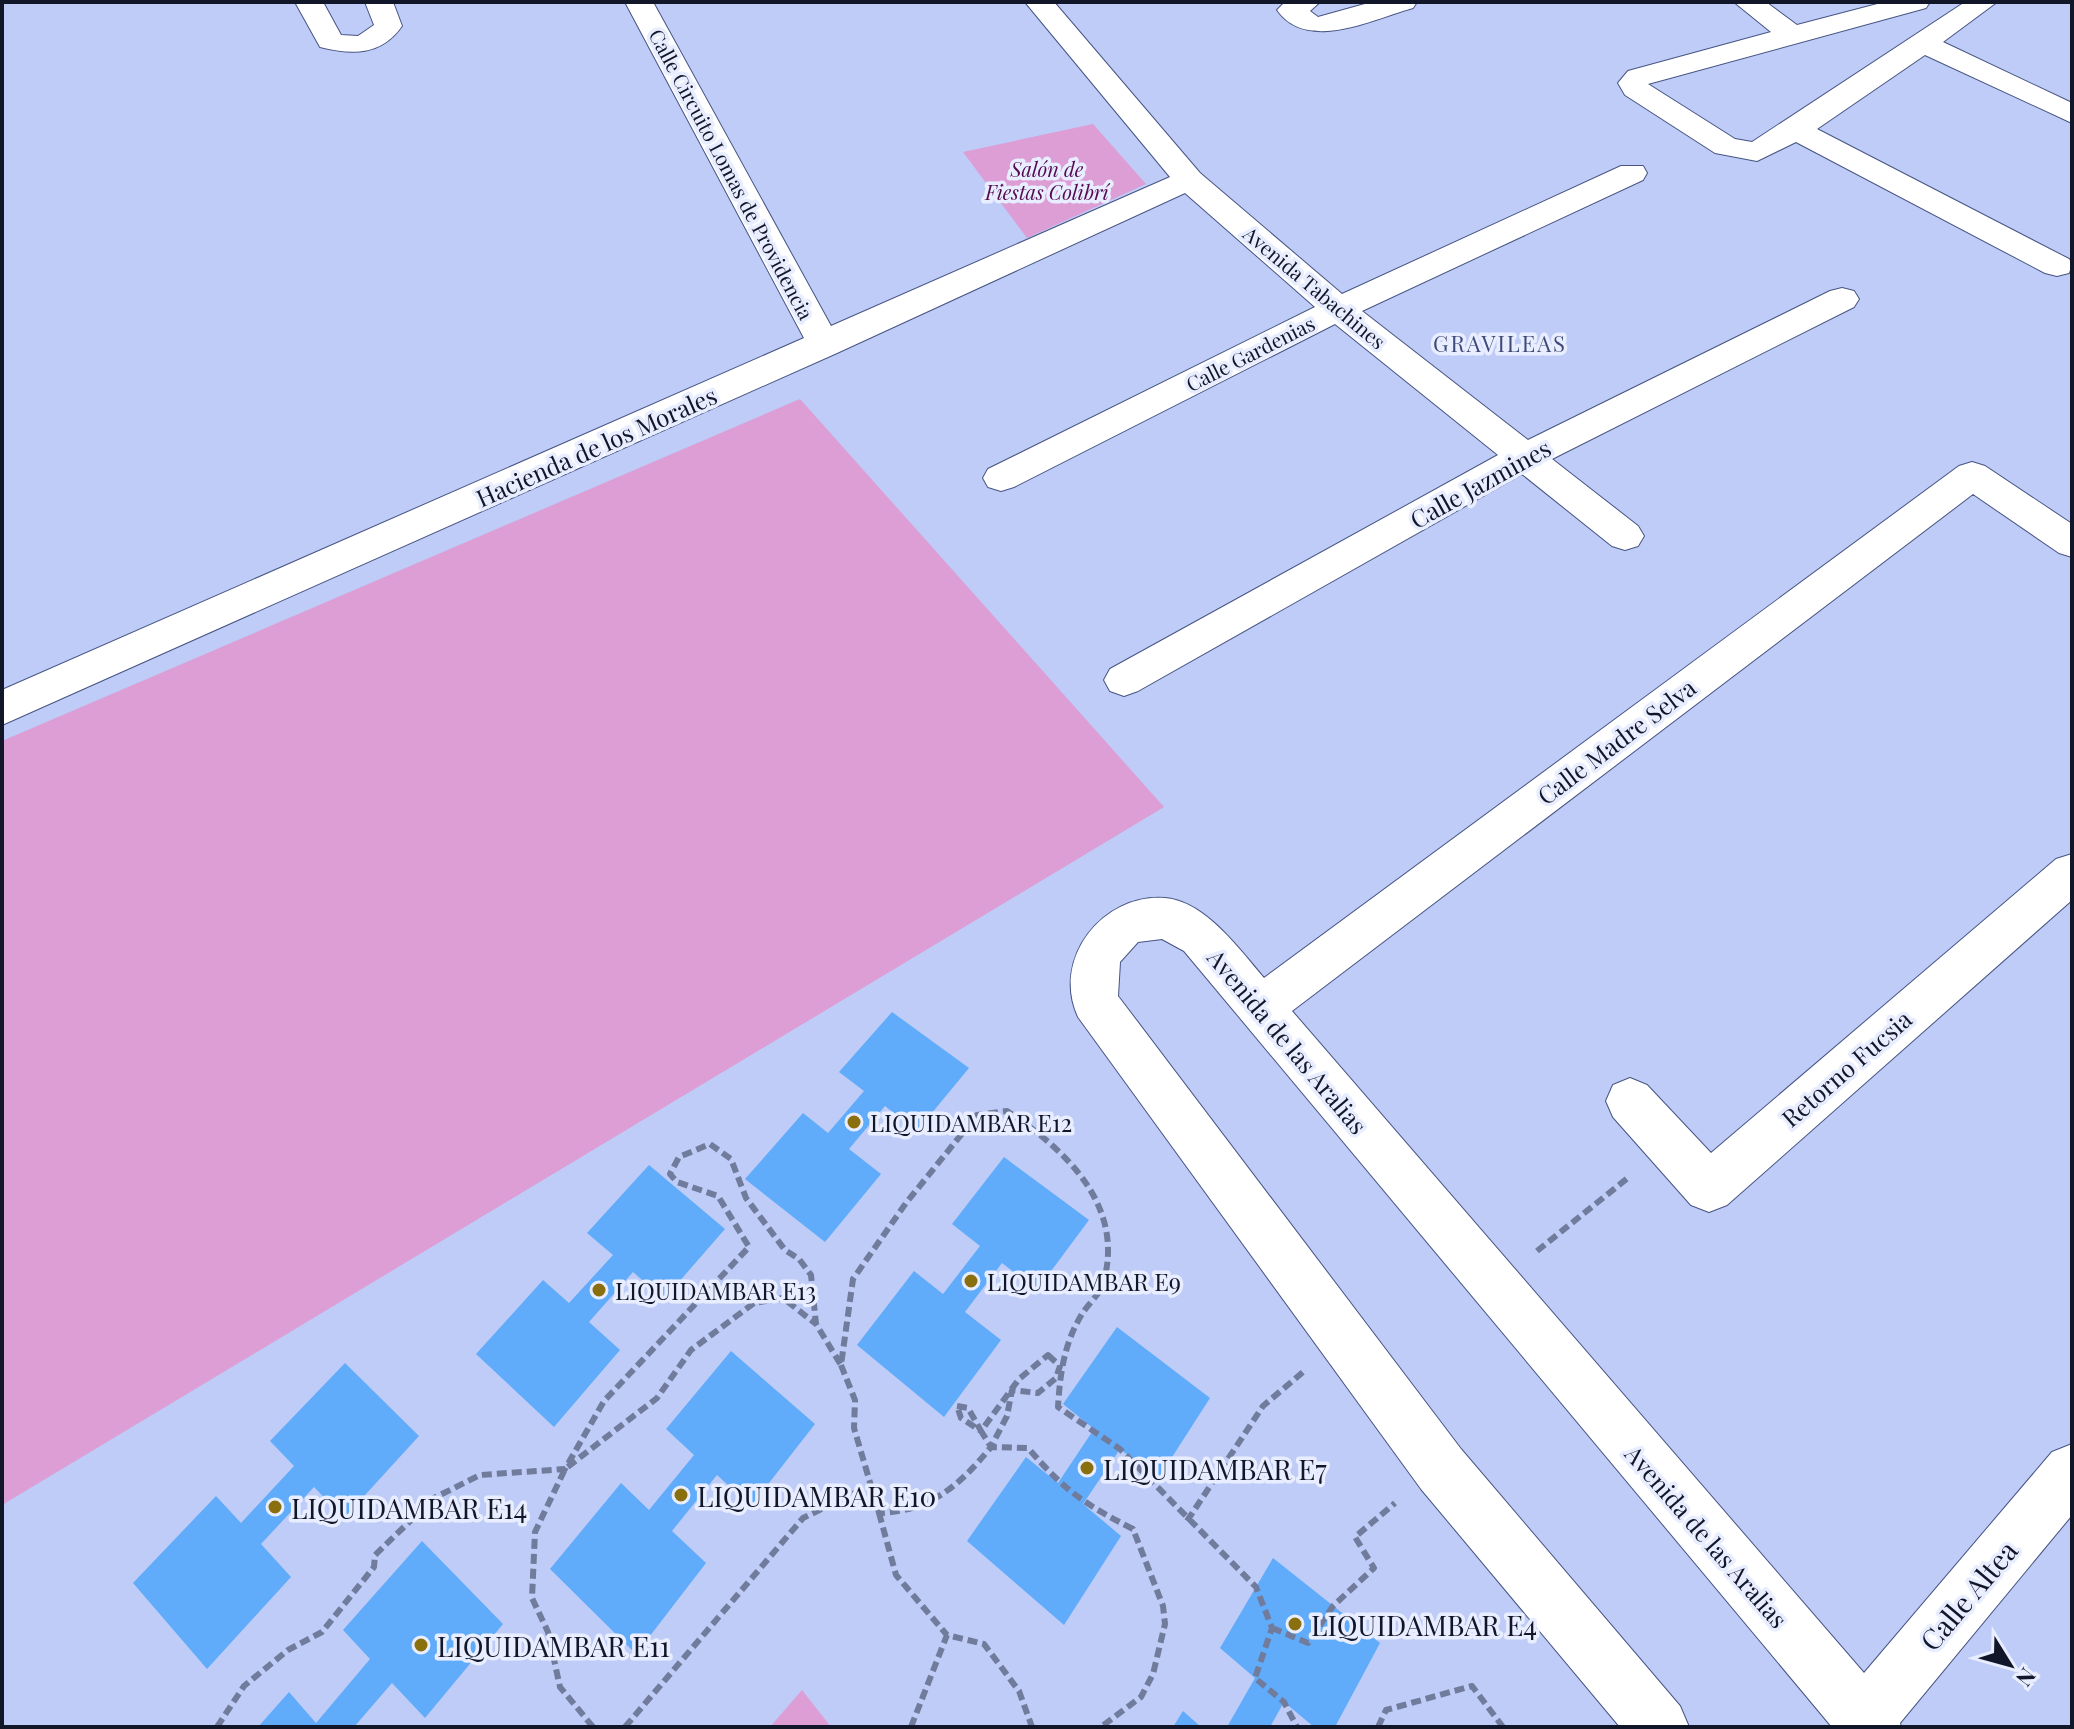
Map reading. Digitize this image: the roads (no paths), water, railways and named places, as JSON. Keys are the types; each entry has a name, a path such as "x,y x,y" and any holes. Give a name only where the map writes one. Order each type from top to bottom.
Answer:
{"street":[{"path":"309,2 330,41 344,45 362,45 379,37 388,26 379,2"},
{"name":"Calle Circuito Lomas de Providencia","path":"639,2 825,345"},
{"name":"Avenida Tabachines","path":"1039,2 1189,180 1338,309 1625,536"},
{"path":"1306,2 1291,10 1308,23 1319,25 1403,2"},
{"path":"1748,2 1795,37"},
{"path":"1916,2 1638,77 1633,83 1635,89 1648,98 1726,147 1740,152 1757,152 1796,130 1983,2"},
{"path":"1923,43 2072,114"},
{"path":"1796,130 2057,266"},
{"name":"Calle Gardenias","path":"1001,478 1338,309 1632,173"},
{"name":"Hacienda de los Morales","path":"2,708 825,345 1189,180"},
{"name":"Calle Jazmines","path":"1124,680 1526,456 1842,299"},
{"name":"Calle Madre Selva","path":"1261,1007 1972,475 2072,543"},
{"name":"Retorno Fucsia","path":"1630,1101 1709,1187 2072,873"},
{"name":"Avenida de las Aralias","path":"1659,1727 1441,1469 1094,1002 1098,955 1125,924 1166,918 1200,937 1868,1724"},
{"name":"Calle Altea","path":"1868,1724 2072,1472"}],"place":[{"name":"LIQUIDAMBAR E12","path":"854,1122"},
{"name":"LIQUIDAMBAR E9","path":"971,1281"},
{"name":"LIQUIDAMBAR E13","path":"599,1290"},
{"name":"LIQUIDAMBAR E7","path":"1087,1468"},
{"name":"LIQUIDAMBAR E10","path":"681,1495"},
{"name":"LIQUIDAMBAR E14","path":"275,1507"},
{"name":"LIQUIDAMBAR E4","path":"1295,1624"},
{"name":"LIQUIDAMBAR E11","path":"421,1645"}],"district":[{"name":"GRAVILEAS","path":"1500,343"}],"park label":[{"name":"Salón de Fiestas Colibrí","path":"1047,180"}]}
